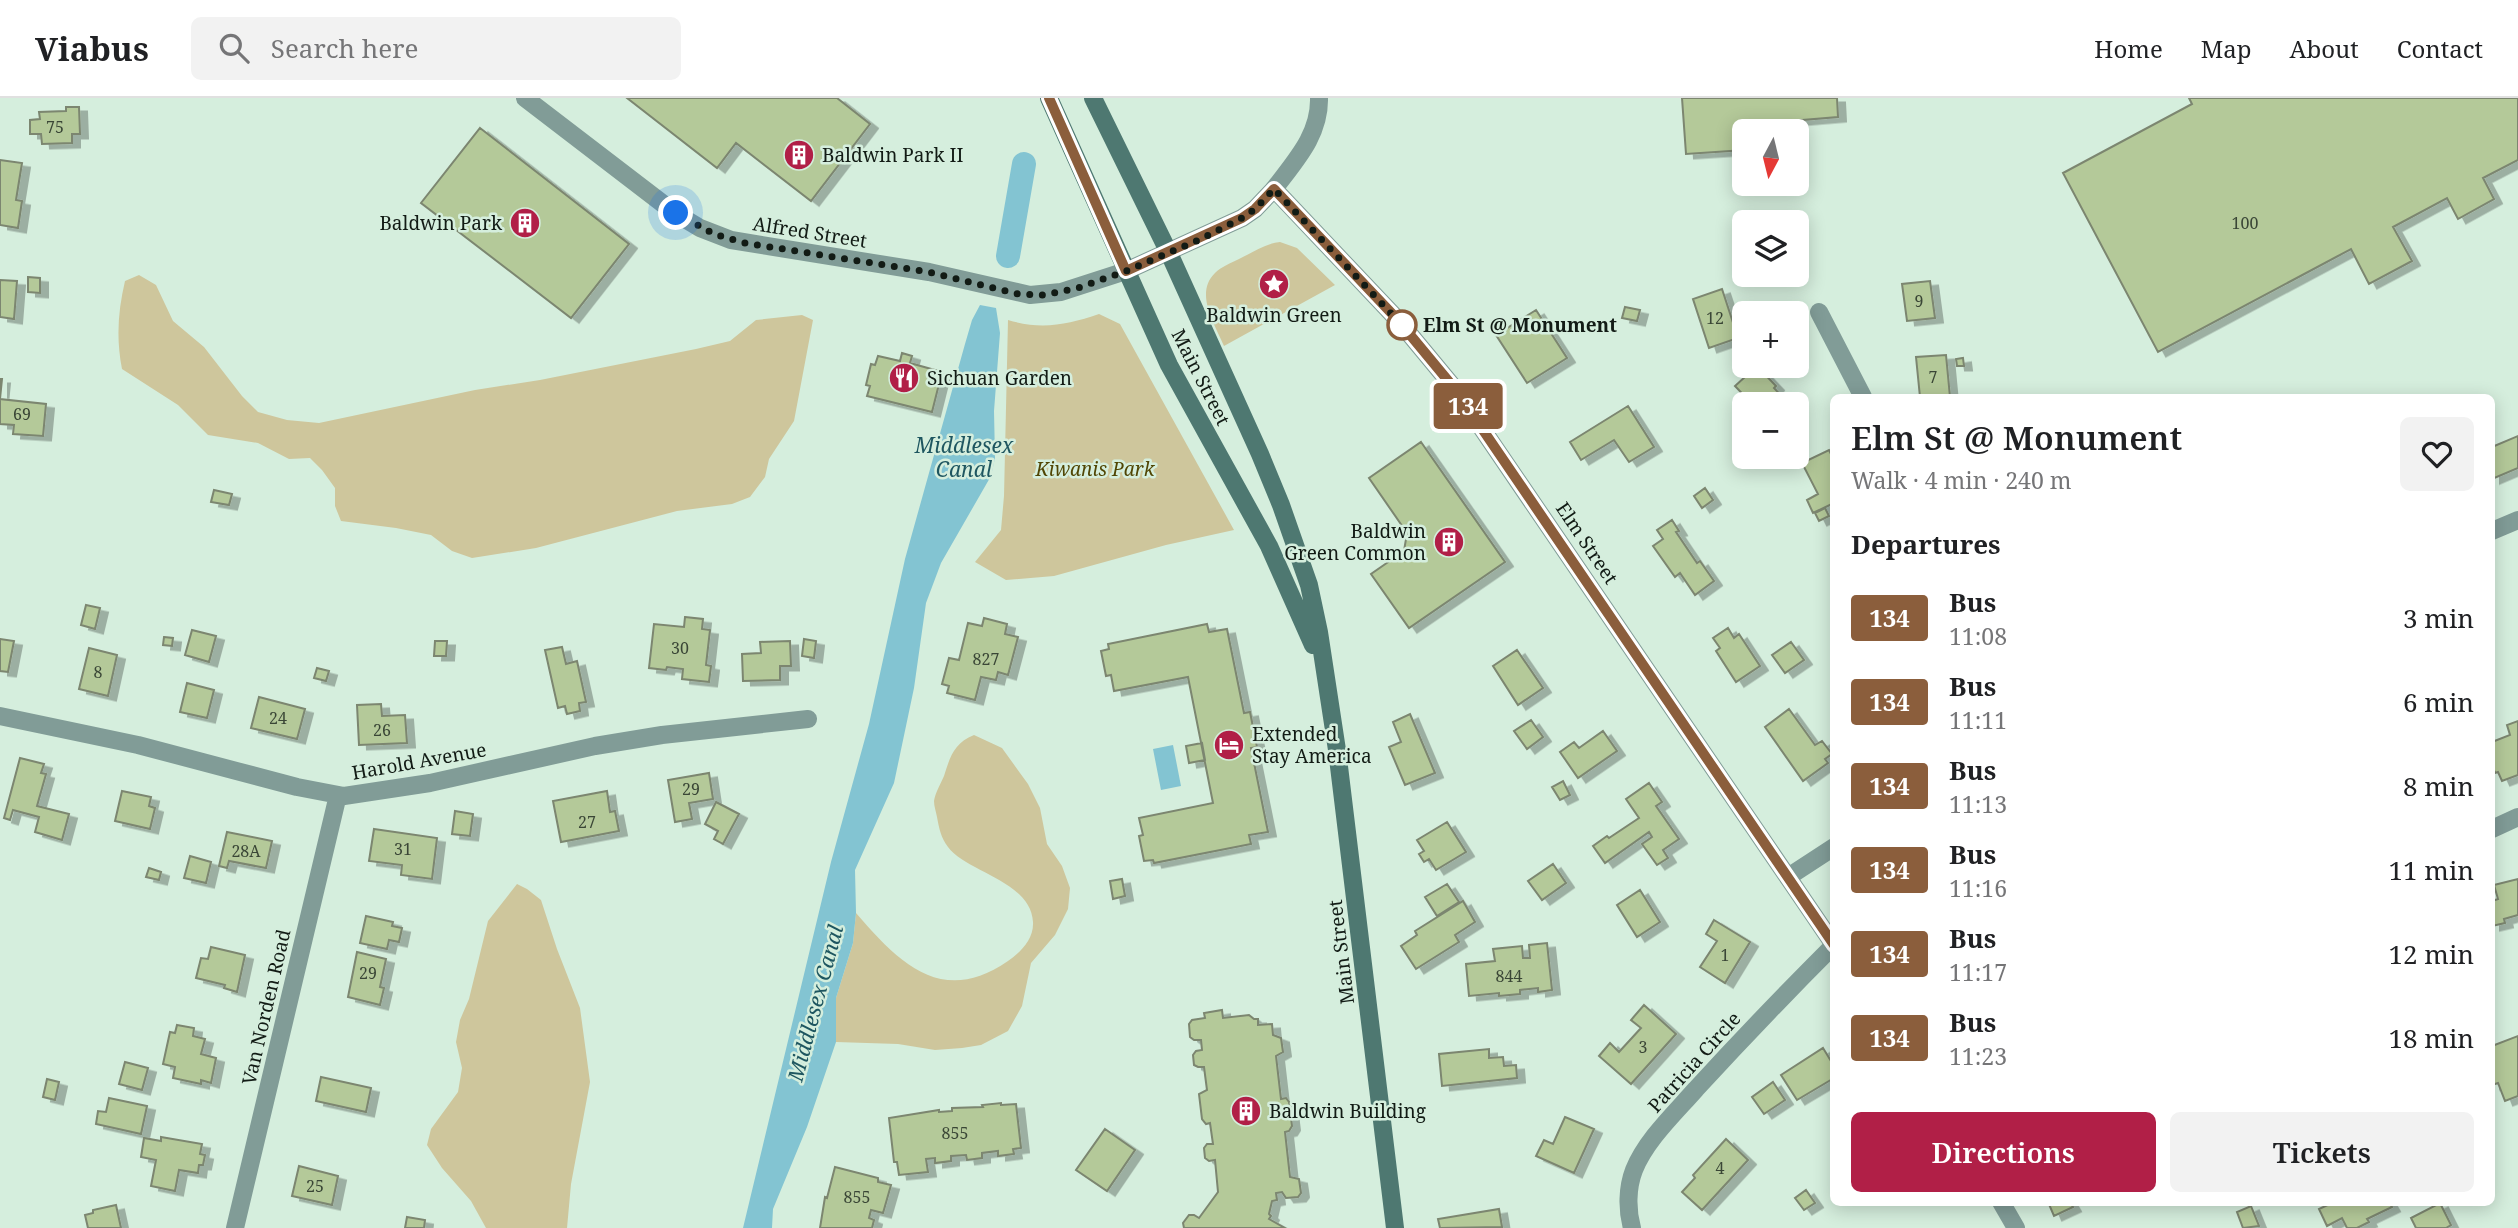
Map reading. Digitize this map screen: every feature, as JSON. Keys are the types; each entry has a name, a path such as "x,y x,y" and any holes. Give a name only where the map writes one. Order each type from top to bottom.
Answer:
{"main road":[{"name":"Main Street","path":"1049,98 1169,365 1269,546 1323,671"},
{"name":"Main Street","path":"1093,98 1169,253 1260,454 1299,552 1314,608 1337,750 1395,1228"}],"street":[{"name":"Alfred Street","path":"525,98 676,213 700,228 731,240 929,272 1030,295 1061,292 1126,271"},
{"path":"1126,271 1242,218 1255,209 1274,189 1312,135 1318,119 1320,98"},
{"name":"Elm Street","path":"1274,189 1397,319 1455,389 1830,939"},
{"path":"1819,312 1861,394"},
{"path":"2495,530 2518,520"},
{"name":"Harold Avenue","path":"0,716 138,745 338,795 365,794 430,783 595,746 662,735 808,719"},
{"name":"Van Norden Road","path":"235,1228 338,795"},
{"path":"2495,828 2518,817"},
{"path":"1788,877 1830,850"},
{"name":"Patricia Circle","path":"1632,1228 1628,1204 1630,1184 1634,1170 1646,1149 1728,1054 1830,949"},
{"path":"2003,1206 2016,1228"}],"green space":[{"path":"1280,242 1297,248 1335,285 1224,346 1208,309 1206,290 1209,281 1226,265 1264,246"},
{"path":"139,275 156,285 173,321 204,347 258,412 287,420 319,423 730,341 756,320 802,315 813,320 794,421 769,459 765,477 750,497 732,504 677,511 536,548 472,558 452,551 431,535 341,521 335,506 335,488 310,458 289,459 258,443 208,435 178,405 122,369 118,335 119,314 125,281"},
{"name":"Kiwanis Park","path":"1099,314 1120,324 1234,530 1166,545 1054,576 1006,580 975,562 1001,530 1008,320 1032,325 1054,325"},
{"path":"974,735 1002,748 1028,784 1040,808 1047,844 1062,866 1070,888 1068,909 1055,935 1031,963 1022,1006 1008,1031 981,1045 935,1050 898,1044 836,1042 836,998 853,943 856,913 906,962 923,973 942,979 962,980 984,974 1008,961 1029,939 1033,922 1030,908 1021,896 957,856 946,844 940,829 934,803 936,795 954,751"},
{"path":"517,884 541,900 580,1008 590,1082 571,1184 567,1228 486,1228 471,1201 442,1168 427,1145 431,1129 458,1092 462,1068 456,1042 488,921"}],"water":[{"name":"Middlesex Canal","path":"980,305 996,308 1000,333 994,411 995,458 991,476 941,563 926,603 914,688 894,783 855,870 856,913 853,943 836,998 836,1042 807,1127 773,1209 772,1228 743,1228 831,862 869,724 905,559 972,320"},
{"path":"1173,745 1181,786 1161,790 1153,749"}],"building":[{"name":"Baldwin Park II","path":"627,98 837,98 870,124 811,201 736,143 717,168"},
{"path":"1682,98 1837,98 1838,117 1732,119 1732,151 1686,154"},
{"path":"2189,98 2518,98 2518,160 2483,178 2494,199 2458,219 2447,198 2393,227 2412,261 2369,284 2351,249 2158,352 2063,173 2192,104"},
{"path":"66,107 79,107 80,134 72,134 72,143 42,144 41,134 30,134 30,120 40,119 39,112 66,111"},
{"name":"Baldwin Park","path":"480,128 629,244 571,318 421,203"},
{"path":"0,160 22,163 16,200 22,201 18,228 0,225"},
{"path":"28,277 40,278 40,293 28,292"},
{"path":"0,280 17,281 14,319 0,317"},
{"path":"1930,281 1935,318 1907,321 1902,284"},
{"path":"1722,289 1732,320 1732,340 1709,348 1693,299"},
{"path":"1625,307 1640,310 1637,321 1622,318"},
{"path":"1536,310 1567,358 1527,383 1496,335"},
{"name":"Sichuan Garden","path":"902,353 912,356 910,363 942,372 932,412 867,396 870,386 866,385 871,364 875,365 878,356 900,361"},
{"path":"1946,355 1950,394 1920,394 1916,357"},
{"path":"1963,358 1964,366 1957,366 1956,359"},
{"path":"1744,378 1768,378 1778,392 1741,392 1735,386"},
{"path":"0,399 46,404 43,436 13,434 14,425 0,424"},
{"path":"1628,406 1654,447 1629,462 1614,440 1581,460 1570,442"},
{"path":"2518,436 2518,468 2495,478 2495,446"},
{"name":"Baldwin Green Common","path":"1421,442 1505,562 1409,628 1371,574 1404,551 1407,533 1369,478"},
{"path":"1829,450 1830,505 1813,513 1807,500 1818,494 1805,469 1809,469 1809,460"},
{"path":"1705,488 1713,500 1702,508 1694,496"},
{"path":"214,490 232,494 229,505 211,502"},
{"path":"1825,508 1829,516 1819,521 1815,513"},
{"path":"1672,520 1679,531 1676,532 1697,563 1700,561 1714,581 1695,595 1680,573 1675,577 1653,546 1663,539 1657,530"},
{"path":"86,605 100,608 95,629 81,625"},
{"path":"685,617 703,619 702,629 710,630 706,665 711,666 709,682 682,679 683,669 649,668 654,624 684,627"},
{"path":"984,618 1007,624 1005,634 1018,637 1008,675 998,672 996,680 981,677 975,700 947,693 949,686 942,684 949,658 959,660 968,623 982,626"},
{"name":"Extended Stay America","path":"1207,624 1209,632 1227,629 1244,713 1250,712 1257,747 1251,748 1268,832 1249,835 1251,844 1154,863 1153,860 1144,861 1139,818 1213,803 1188,677 1114,691 1111,675 1106,676 1101,651 1109,649 1108,644"},
{"path":"1728,628 1734,638 1739,634 1760,666 1736,682 1716,651 1720,648 1713,638"},
{"path":"192,630 216,636 209,662 185,655"},
{"path":"164,637 173,638 172,646 163,645"},
{"path":"0,639 14,641 8,672 0,671"},
{"path":"804,639 816,641 814,658 802,656"},
{"path":"435,641 447,641 446,656 434,656"},
{"path":"790,641 791,666 780,666 780,680 743,681 742,654 761,653 760,642"},
{"path":"1791,642 1804,660 1785,673 1772,655"},
{"path":"562,647 566,664 577,661 586,702 579,703 580,711 567,714 565,706 558,708 545,650"},
{"path":"89,648 117,655 108,696 79,689"},
{"path":"1517,650 1543,688 1518,705 1493,666"},
{"path":"317,668 329,671 326,681 314,678"},
{"path":"187,683 214,690 207,718 180,712"},
{"path":"259,697 305,709 297,739 251,728"},
{"path":"381,704 382,716 405,715 407,743 359,745 357,705"},
{"path":"1789,709 1815,745 1822,741 1830,751 1830,755 1825,759 1828,763 1803,781 1765,727"},
{"path":"1410,714 1435,773 1405,785 1389,747 1401,742 1393,722"},
{"path":"1531,720 1543,737 1527,749 1514,731"},
{"path":"2518,721 2518,775 2502,781 2498,772 2495,773 2495,741 2510,735 2507,725"},
{"path":"1603,731 1617,751 1578,778 1560,752 1574,742 1579,748"},
{"path":"1202,743 1205,760 1189,763 1186,746"},
{"path":"20,758 44,764 41,773 46,774 37,806 69,814 62,840 35,832 39,817 13,810 10,820 4,818"},
{"path":"709,773 713,799 689,803 692,819 675,822 668,780"},
{"path":"1563,781 1570,795 1560,800 1552,787"},
{"path":"1649,783 1662,802 1656,806 1679,839 1663,850 1668,858 1657,865 1642,844 1652,837 1649,832 1605,863 1593,846 1639,818 1626,799"},
{"path":"122,791 151,797 149,806 155,808 150,829 115,821"},
{"path":"607,791 610,812 615,811 619,831 561,842 553,801"},
{"path":"716,802 739,814 723,844 714,839 718,831 705,824"},
{"path":"455,811 473,814 470,836 452,834"},
{"path":"1447,822 1466,852 1436,870 1429,859 1424,862 1419,854 1424,851 1417,840"},
{"path":"374,829 437,838 432,879 401,875 402,865 369,861"},
{"path":"227,832 272,841 266,868 229,861 227,868 219,866"},
{"path":"190,856 211,862 206,883 184,878"},
{"path":"1553,864 1566,883 1542,900 1528,881"},
{"path":"149,868 161,872 159,880 146,877"},
{"path":"1122,879 1125,896 1113,899 1110,881"},
{"path":"2518,879 2518,915 2495,925 2495,900 2498,899 2495,885"},
{"path":"1447,884 1459,902 1437,916 1425,897"},
{"path":"1640,890 1660,922 1637,937 1617,905"},
{"path":"1463,901 1475,922 1455,935 1459,942 1416,969 1401,946 1417,935 1415,931"},
{"path":"366,916 393,922 392,926 402,928 399,942 389,940 387,949 360,943"},
{"path":"1714,920 1750,942 1725,983 1700,967 1717,941 1706,934"},
{"path":"1547,943 1552,990 1538,992 1538,988 1520,990 1520,994 1469,996 1466,964 1495,961 1493,949 1522,946 1523,958 1530,958 1529,945"},
{"path":"211,947 245,955 237,992 224,988 225,985 196,978 201,958 208,959"},
{"path":"357,952 386,959 380,987 384,988 380,1005 348,997"},
{"path":"1644,1005 1676,1034 1631,1084 1599,1056 1610,1043 1619,1052 1641,1028 1631,1020"},
{"name":"Baldwin Building","path":"1222,1010 1223,1018 1249,1015 1258,1019 1258,1025 1272,1024 1273,1035 1281,1038 1283,1052 1276,1056 1281,1099 1286,1098 1289,1102 1292,1126 1285,1132 1290,1177 1299,1179 1301,1193 1298,1197 1286,1198 1282,1192 1276,1193 1277,1200 1272,1201 1269,1219 1285,1228 1184,1228 1183,1223 1189,1215 1199,1218 1218,1192 1215,1160 1209,1161 1205,1158 1204,1148 1207,1144 1213,1144 1210,1123 1206,1124 1202,1119 1199,1094 1207,1090 1204,1067 1194,1065 1193,1055 1202,1050 1201,1040 1190,1037 1189,1024 1192,1020 1205,1018 1204,1013"},
{"path":"177,1025 194,1028 193,1036 205,1039 201,1054 216,1058 211,1083 201,1080 201,1084 173,1078 175,1067 163,1064 170,1032 175,1033"},
{"path":"2518,1036 2518,1096 2505,1101 2498,1083 2495,1084 2495,1045"},
{"path":"1823,1048 1830,1059 1830,1080 1797,1100 1781,1075"},
{"path":"1489,1049 1489,1058 1503,1057 1504,1066 1516,1065 1517,1078 1442,1086 1439,1054"},
{"path":"125,1062 148,1068 142,1090 119,1084"},
{"path":"321,1077 371,1088 366,1112 316,1101"},
{"path":"47,1079 59,1082 55,1100 43,1097"},
{"path":"1773,1082 1785,1100 1764,1114 1752,1097"},
{"path":"109,1098 147,1106 141,1134 96,1124 98,1111 106,1112"},
{"path":"1001,1103 1016,1104 1021,1148 1013,1149 1014,1154 998,1156 998,1151 982,1153 982,1158 967,1160 966,1155 951,1156 951,1161 935,1163 935,1158 926,1159 928,1172 899,1175 897,1162 894,1162 889,1118"},
{"path":"1565,1117 1594,1129 1574,1173 1536,1156 1544,1140 1553,1144"},
{"path":"1105,1129 1135,1150 1107,1191 1076,1170"},
{"path":"161,1137 202,1144 200,1154 205,1155 198,1173 179,1170 175,1191 151,1186 156,1160 141,1157 144,1138 161,1141"},
{"path":"1726,1139 1748,1160 1702,1210 1682,1192 1695,1178 1693,1175"},
{"path":"299,1166 338,1176 332,1205 292,1196"},
{"path":"835,1167 878,1178 878,1182 891,1185 883,1213 871,1210 869,1218 874,1220 872,1228 820,1228 825,1197 827,1198"},
{"path":"1806,1190 1815,1203 1804,1210 1795,1198"},
{"path":"116,1205 121,1228 88,1228 85,1215 93,1213 93,1210"},
{"path":"2050,1206 2073,1207 2054,1216"},
{"path":"2251,1206 2259,1226 2243,1228 2237,1212"},
{"path":"2325,1206 2392,1207 2367,1219 2369,1222 2357,1228 2347,1228 2342,1218 2327,1226 2319,1209"},
{"path":"2434,1206 2442,1206 2451,1225 2446,1228 2416,1228 2411,1218"},
{"path":"1499,1209 1502,1227 1440,1228 1438,1219"},
{"path":"407,1217 425,1220 424,1228 405,1228"}],"waterway":[{"name":"Middlesex Canal","path":"1008,256 1024,164"}],"bus line":[{"name":"134","path":"1049,98 1126,271 1242,218 1274,189 1397,319 1475,416 1830,939"}],"place":[{"name":"Baldwin Park II","path":"799,155"},
{"name":"Baldwin Park","path":"525,223"},
{"name":"Baldwin Green","path":"1274,284"},
{"name":"Elm St @ Monument","path":"1402,325"},
{"name":"Sichuan Garden","path":"904,378"},
{"name":"Baldwin Green Common","path":"1449,542"},
{"name":"Extended Stay America","path":"1229,745"},
{"name":"Baldwin Building","path":"1246,1111"}],"route":[{"path":"676,213 714,234 731,240 929,272 1018,294 1043,295 1078,288 1126,271 1201,239 1242,218 1274,189 1402,325"}]}
